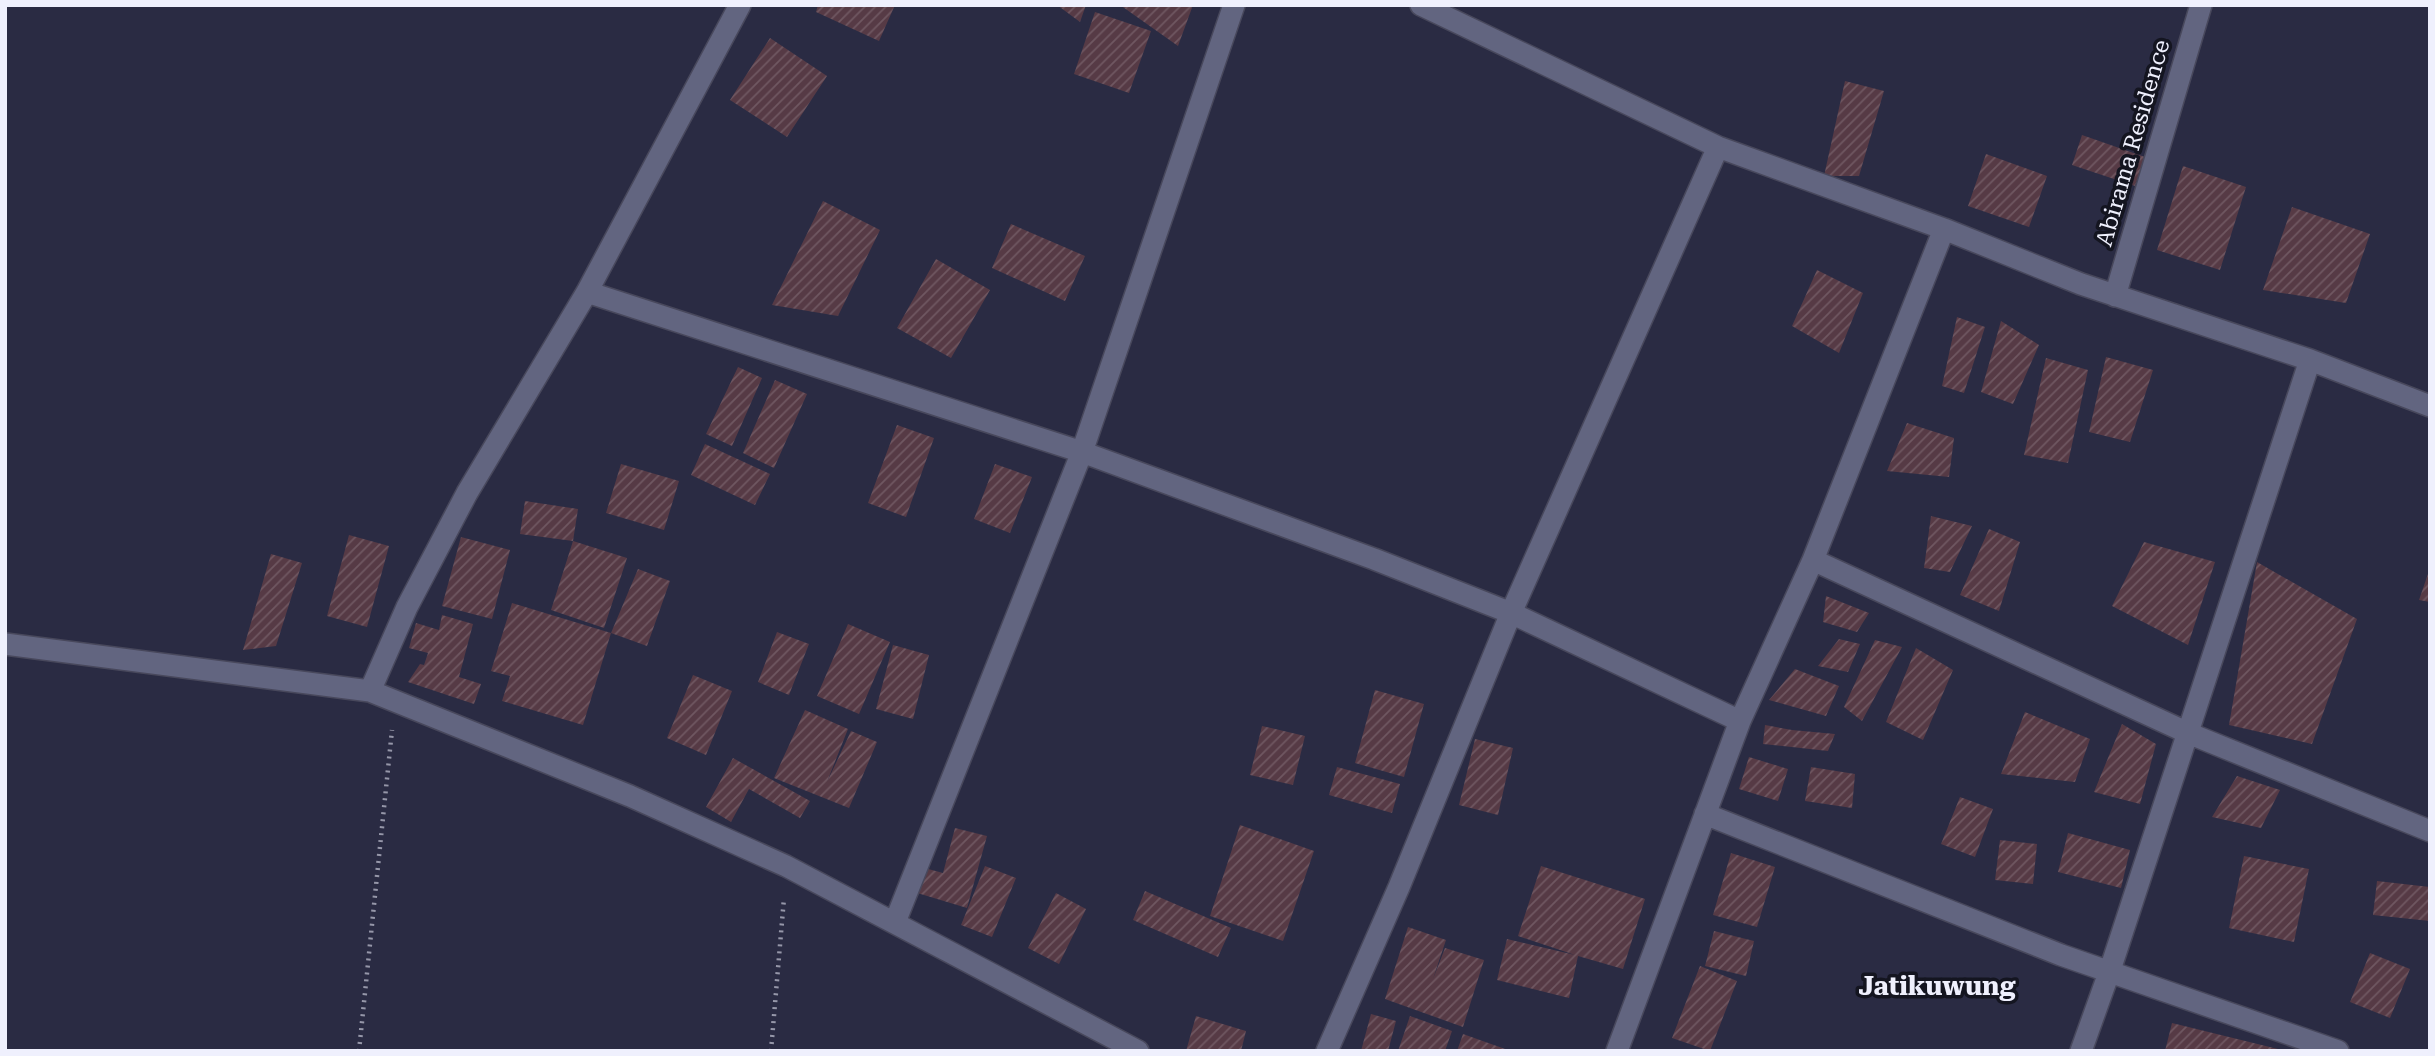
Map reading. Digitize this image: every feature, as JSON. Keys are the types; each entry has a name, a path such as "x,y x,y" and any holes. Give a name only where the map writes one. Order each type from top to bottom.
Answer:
{"street":[{"path":"370,691 407,607 467,493 587,292 740,5"},
{"path":"895,922 1082,452 1234,5"},
{"path":"1421,5 1718,147 1944,229 2115,296 2310,360 2430,406"},
{"name":"Abirama Residence","path":"2115,296 2202,5"},
{"path":"1327,1051 1399,887 1511,613 1718,147"},
{"path":"1617,1051 1740,720 1813,560 1944,229"},
{"path":"587,292 1082,452 1374,559 1511,613 1740,720"},
{"path":"2081,1051 2310,360"},
{"path":"1813,560 2188,733 2430,831"},
{"path":"5,644 370,691 630,796 786,866 1138,1051"},
{"path":"1705,814 2048,950 2339,1051"}],"path":[{"path":"359,1051 395,701"},
{"path":"771,1051 786,866"}],"building":[{"path":"818,5 895,5 879,41 816,12"},
{"path":"1057,5 1086,5 1080,22"},
{"path":"1120,5 1193,5 1178,46"},
{"path":"1095,12 1151,31 1129,93 1074,74"},
{"path":"770,38 827,76 787,137 730,100"},
{"path":"1845,81 1884,91 1859,176 1824,176"},
{"path":"2082,135 2145,157 2135,186 2072,165"},
{"path":"1986,154 2047,176 2029,227 1968,206"},
{"path":"2183,166 2246,187 2220,270 2157,250"},
{"path":"823,201 880,230 838,316 772,305"},
{"path":"2292,207 2370,234 2346,303 2263,290"},
{"path":"1011,224 1085,256 1065,301 992,268"},
{"path":"936,259 990,290 951,358 897,328"},
{"path":"1817,270 1863,293 1839,353 1792,326"},
{"path":"1957,317 1985,327 1964,393 1942,386"},
{"path":"2001,321 2039,345 2013,404 1981,392"},
{"path":"2106,357 2153,370 2130,442 2089,432"},
{"path":"2046,358 2088,370 2068,463 2024,455"},
{"path":"738,367 762,378 732,446 706,434"},
{"path":"775,380 807,394 774,468 743,453"},
{"path":"1907,423 1954,438 1949,477 1887,471"},
{"path":"897,425 934,438 906,517 868,503"},
{"path":"705,444 770,474 755,505 691,475"},
{"path":"621,464 679,481 664,530 606,513"},
{"path":"995,464 1032,477 1010,533 974,519"},
{"path":"525,501 578,509 573,541 520,534"},
{"path":"1931,516 1972,526 1950,572 1924,568"},
{"path":"1989,529 2020,542 1999,611 1960,595"},
{"path":"349,535 389,546 367,627 327,616"},
{"path":"461,537 510,550 492,619 442,606"},
{"path":"573,541 627,558 604,628 551,610"},
{"path":"2144,542 2215,562 2188,645 2112,606"},
{"path":"271,554 302,563 276,646 243,650"},
{"path":"2257,562 2357,619 2312,744 2229,725"},
{"path":"638,569 670,581 647,646 611,633"},
{"path":"2430,571 2430,602 2419,600"},
{"path":"1826,596 1869,613 1857,632 1823,622"},
{"path":"512,603 611,633 583,725 502,701 510,676 491,671"},
{"path":"442,615 473,624 459,677 481,684 474,704 408,682 420,664 424,665 428,653 409,648 416,623 439,630"},
{"path":"848,624 890,642 859,714 817,696"},
{"path":"777,632 809,644 789,695 758,682"},
{"path":"1839,639 1860,644 1848,672 1818,666"},
{"path":"1875,640 1902,647 1862,721 1844,707"},
{"path":"893,645 929,655 913,719 876,709"},
{"path":"1916,648 1953,670 1923,740 1886,722"},
{"path":"1795,669 1839,686 1826,716 1769,700"},
{"path":"693,675 732,691 706,755 667,738"},
{"path":"1375,690 1424,704 1404,777 1355,763"},
{"path":"805,710 848,729 827,782 851,731 877,742 849,808 774,778"},
{"path":"2025,712 2090,739 2075,782 2001,774"},
{"path":"2122,724 2156,744 2140,804 2094,792"},
{"path":"1765,725 1835,734 1828,751 1763,744"},
{"path":"1262,726 1305,736 1293,785 1250,775"},
{"path":"1475,739 1513,748 1498,815 1459,805"},
{"path":"1749,757 1788,769 1778,801 1739,789"},
{"path":"733,758 810,801 800,818 749,789 731,822 706,807"},
{"path":"1337,767 1400,784 1392,813 1329,795"},
{"path":"1811,767 1855,774 1852,808 1805,801"},
{"path":"2237,776 2280,790 2261,828 2212,817"},
{"path":"1960,797 1993,809 1975,857 1941,844"},
{"path":"1240,825 1314,851 1283,941 1210,916"},
{"path":"955,828 987,836 967,908 914,892 921,867 943,873"},
{"path":"2068,833 2130,850 2121,888 2058,872"},
{"path":"2000,840 2037,844 2033,884 1995,880"},
{"path":"1731,853 1775,867 1757,927 1713,915"},
{"path":"2244,856 2309,869 2294,942 2229,928"},
{"path":"985,866 1016,878 992,937 961,925"},
{"path":"1541,866 1645,899 1623,969 1578,956 1569,998 1497,980 1507,939 1575,955 1518,936"},
{"path":"2377,881 2430,887 2430,921 2373,915"},
{"path":"1145,891 1231,928 1218,957 1133,920"},
{"path":"1056,893 1086,909 1059,964 1028,948"},
{"path":"1408,927 1446,940 1433,979 1445,948 1484,960 1463,1027 1385,999"},
{"path":"1714,931 1754,941 1746,976 1705,966"},
{"path":"2370,953 2410,969 2390,1018 2350,1002"},
{"path":"1700,966 1737,981 1710,1051 1672,1038"},
{"path":"1371,1014 1396,1021 1388,1051 1361,1051"},
{"path":"1196,1016 1246,1031 1241,1051 1186,1051"},
{"path":"1410,1016 1452,1031 1445,1051 1398,1051"},
{"path":"2172,1023 2282,1050 2282,1051 2165,1051"},
{"path":"1463,1034 1508,1050 1508,1051 1457,1051"}],"district":[{"name":"Jatikuwung","path":"1937,986"}]}
